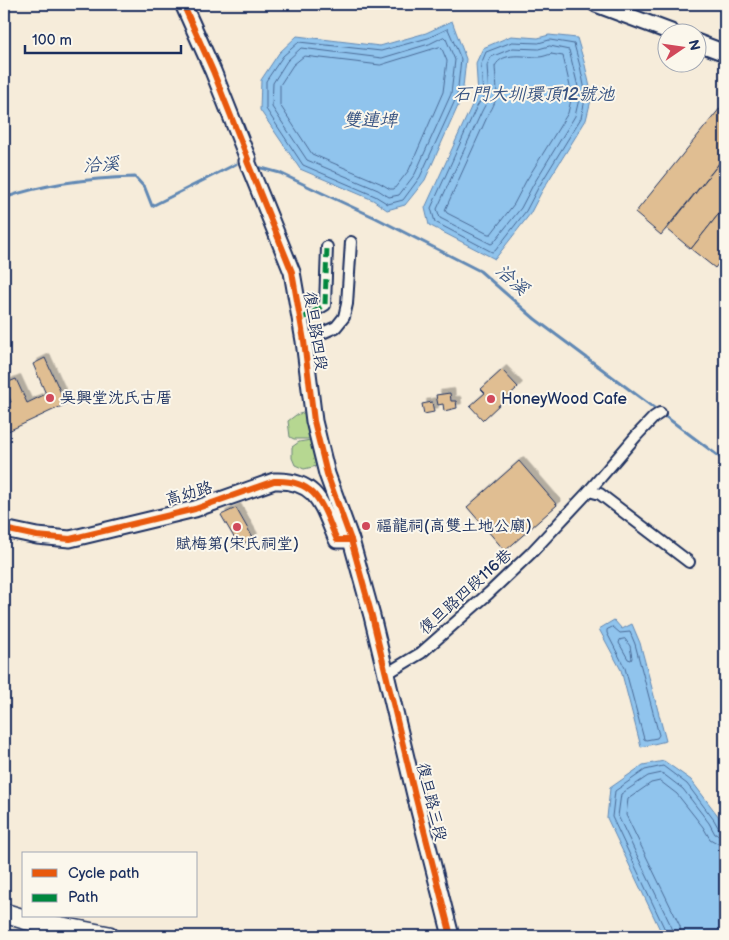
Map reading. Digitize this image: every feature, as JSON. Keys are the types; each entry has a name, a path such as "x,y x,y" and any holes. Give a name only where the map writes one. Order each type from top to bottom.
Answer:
{"highway":[{"path":"4,912 27,920 109,936"}],"street":[{"name":"復旦路四段","path":"183,4 213,71 292,272 304,341 314,421 327,474 351,540 386,674"},
{"path":"596,4 656,26"},
{"path":"706,46 725,53"},
{"path":"304,341 336,326 344,317 347,304 351,242"},
{"path":"300,320 325,305 327,247"},
{"name":"復旦路四段116巷","path":"386,674 421,653 489,593 589,491 637,435 660,413"},
{"name":"高幼路","path":"4,528 37,536 70,539 195,508 274,481 284,481 293,482 307,488 320,501 337,540 351,540"},
{"path":"589,491 600,494 689,562"},
{"name":"復旦路三段","path":"386,674 450,936"}],"green space":[{"path":"306,412 310,439 294,439 290,437 288,421 296,415"},
{"path":"311,440 317,466 304,469 295,465 292,458 292,447 299,442"}],"water":[{"name":"雙連埤","path":"452,21 466,59 462,97 425,180 405,205 387,210 373,200 300,169 260,110 261,80 279,53 297,36 380,46 426,33"},
{"name":"石門大圳環頂12號池","path":"549,35 577,38 592,96 586,120 530,214 495,259 429,225 425,208 472,105 478,96 476,63 483,48 511,36 538,38"},
{"path":"614,620 622,629 632,624 640,643 666,741 641,747 621,670 599,629"},
{"path":"664,761 691,780 719,817 725,830 725,936 663,936 607,818 610,788 643,765"}],"building":[{"path":"725,102 725,156 661,235 635,213"},
{"path":"725,156 725,206 691,249 667,229"},
{"path":"725,206 725,255 715,268 691,249"},
{"name":"吳興堂沈氏古厝","path":"45,358 66,404 4,433 4,405 11,402 4,384 16,379 27,403 46,394 33,364"},
{"name":"HoneyWood Cafe","path":"502,370 518,387 483,420 470,406 485,393 481,389"},
{"path":"450,393 451,401 456,401 457,408 444,411 443,404 438,405 436,395"},
{"path":"432,402 434,412 424,414 422,404"},
{"path":"519,461 557,505 505,551 467,507"},
{"name":"賦梅第(宋氏祠堂)","path":"236,508 253,538 239,546 221,515"}],"waterway":[{"name":"洽溪","path":"4,198 68,182 135,177 145,188 152,206 236,164"},
{"name":"洽溪","path":"254,166 280,173 376,218 480,271 535,319 725,461"}],"marked path":[{"path":"300,320 325,305 327,247"}],"cycle path":[{"path":"183,4 213,71 292,272 304,341 314,421 327,474 351,540 372,616 451,936"},
{"path":"4,529 37,536 70,539 195,509 274,481 289,482 309,490 322,506 337,540 351,540"}],"place":[{"name":"吳興堂沈氏古厝","path":"50,398"},
{"name":"HoneyWood Cafe","path":"491,399"},
{"name":"福龍祠(高雙土地公廟)","path":"366,526"},
{"name":"賦梅第(宋氏祠堂)","path":"237,527"}]}
